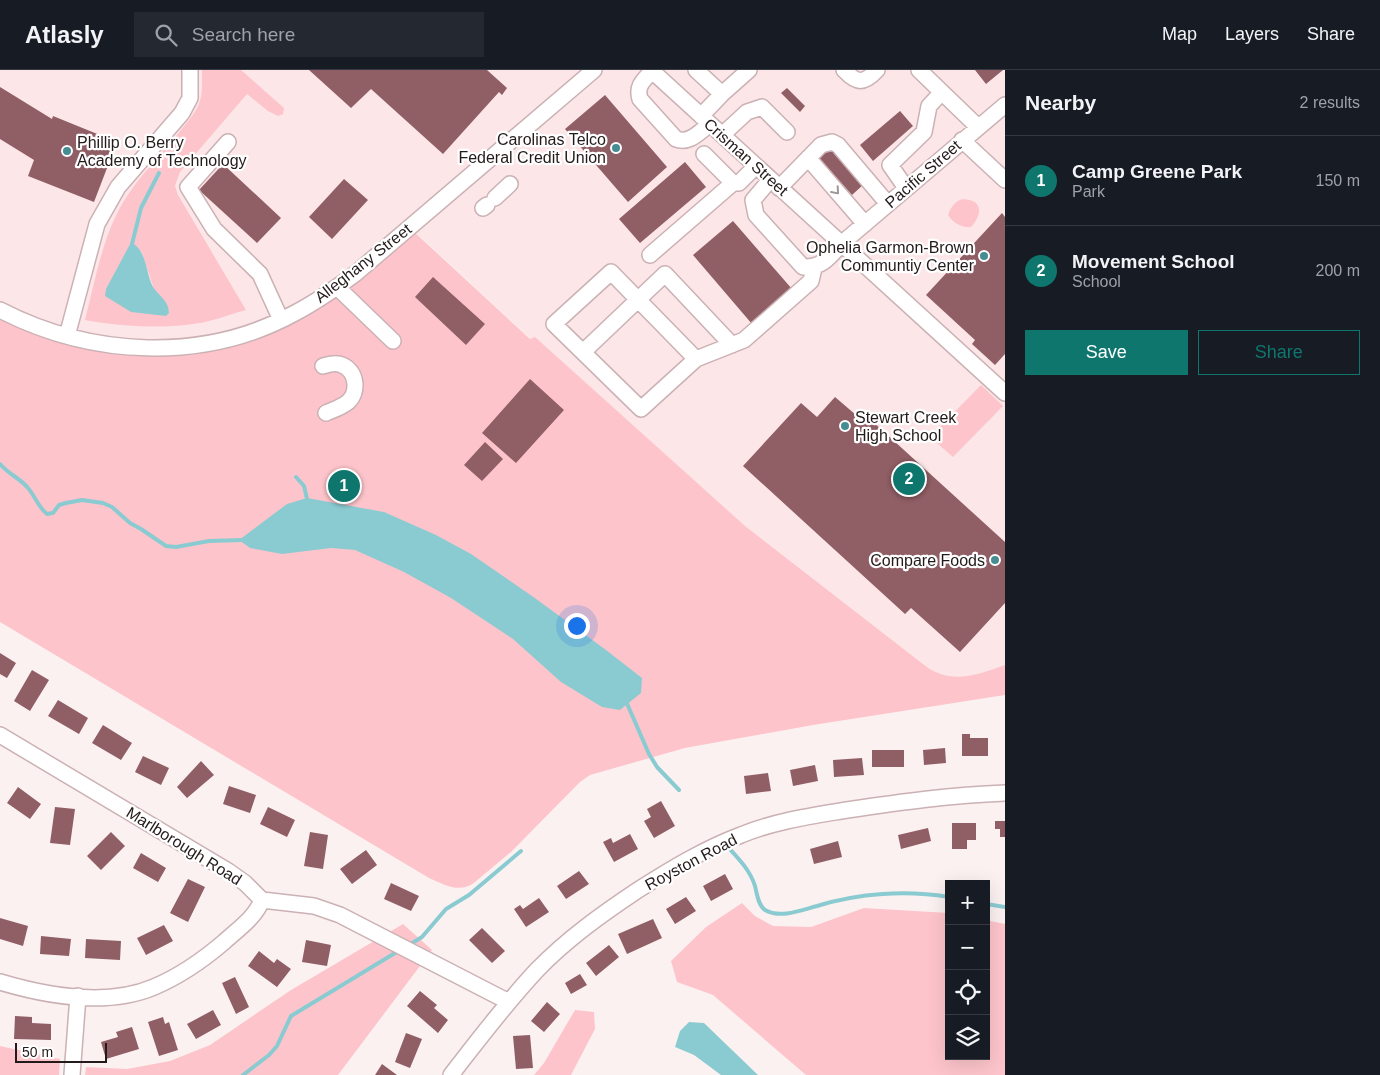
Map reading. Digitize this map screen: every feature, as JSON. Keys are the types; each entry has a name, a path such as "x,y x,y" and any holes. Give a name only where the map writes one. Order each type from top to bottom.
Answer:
{"street":[{"path":"67,336 97,224 118,187 182,113 190,98 190,70"},
{"name":"Alleghany Street","path":"0,310 19,320 67,336 114,346 136,348 169,348 206,344 260,329 281,320 326,295 355,274 594,70"},
{"path":"696,70 722,94"},
{"path":"844,70 853,80 861,81 870,77 877,70"},
{"path":"919,70 978,127"},
{"path":"651,71 639,85 640,99 676,139 682,141 691,140 722,94 743,72"},
{"name":"Crisman Street","path":"651,71 1005,394"},
{"path":"906,188 890,165 924,132 929,106 942,92"},
{"name":"Pacific Street","path":"814,268 826,262 841,244 1005,105"},
{"path":"722,135 747,112 762,108 787,132"},
{"path":"962,140 1005,180"},
{"path":"228,142 188,187 214,229 260,274 281,320"},
{"path":"696,359 611,272 554,324 641,409 696,359 744,340 811,281 814,268 803,267 756,216 752,200 808,158 821,145 826,142 832,142 838,145 888,204"},
{"path":"704,154 733,183"},
{"path":"808,158 865,224"},
{"path":"650,254 733,183 739,183 756,166"},
{"path":"488,204 510,184"},
{"path":"583,352 665,274 732,345"},
{"path":"337,287 393,341"},
{"path":"322,366 335,363 343,365 351,372 355,381 355,391 348,402 326,413"},
{"name":"Marlborough Road","path":"0,735 228,871 245,883 262,900"},
{"name":"Royston Road","path":"451,1075 509,1002 538,969 561,948 608,910 676,866 712,847 742,834 802,818 926,798 1005,793"},
{"path":"0,982 42,993 101,998 127,995 152,988 178,976 210,954 253,916 262,900 314,906 340,915 509,1002"},
{"path":"72,1075 78,996"}],"shaded area":[{"path":"0,70 589,70 322,294 228,338 114,345 0,309"},
{"path":"202,70 241,70 284,108 283,114 278,116 268,111 247,94 180,172 175,186 178,195 246,310 209,321 179,326 131,326 85,320 100,260 115,217 134,186 177,135 199,104","holes":["141,250 153,286 126,309 120,304"]},
{"path":"599,70 1005,70 1005,682 917,698 411,229"},
{"path":"963,199 975,202 978,205 979,213 971,227 964,227 958,224 948,215 953,205"},
{"path":"411,229 530,339 535,337 745,526 928,668 947,676 956,677 975,675 1005,665 1005,695 813,725 685,748 590,775 580,782 511,852 475,882 469,886 458,888 447,886 429,878 0,622 0,312 134,349 262,330"},
{"path":"981,385 1003,406 953,457 930,437"},
{"path":"742,903 755,916 773,926 811,927 864,908 945,913 945,1060 990,1060 990,921 1005,924 1005,1075 806,1075 713,995 677,982 671,961 706,927"},
{"path":"403,924 432,950 338,1075 85,1075 86,1067 127,1069 170,1061 210,1045 291,990"},
{"path":"575,1010 594,1012 595,1029 571,1075 534,1075 544,1063"},
{"path":"0,1046 60,1059 59,1075 0,1075"}],"water":[{"path":"134,244 144,258 153,287 169,309 169,313 166,316 131,312 105,296 106,289 129,246"},
{"path":"307,498 384,512 436,535 471,554 532,596 642,678 641,693 620,710 602,707 561,682 513,639 451,598 404,572 355,550 331,548 282,554 250,548 239,540 287,504"},
{"path":"689,1022 704,1023 758,1075 721,1075 694,1055 675,1047 680,1031"}],"building":[{"path":"309,70 487,70 507,88 502,95 499,92 443,154 371,89 351,108"},
{"path":"975,70 1003,70 986,84"},
{"name":"Phillip O. Berry Academy of Technology","path":"0,87 52,119 53,116 117,142 94,202 28,176 34,160 0,139"},
{"path":"787,88 805,106 800,112 781,93"},
{"name":"Carolinas Telco Federal Credit Union","path":"605,95 667,167 628,202 565,129"},
{"path":"900,111 913,126 873,161 860,145"},
{"path":"831,146 865,183 852,195 818,157"},
{"path":"685,162 706,187 640,243 619,219"},
{"path":"223,164 281,218 257,243 199,190"},
{"path":"344,179 368,200 332,239 309,217"},
{"name":"Ophelia Garmon-Brown Communtiy Center","path":"1002,213 1005,217 1005,354 995,365 972,344 975,340 926,295"},
{"path":"733,221 792,289 752,324 693,255"},
{"path":"433,277 485,324 466,345 415,297"},
{"path":"530,379 564,410 516,463 482,433"},
{"path":"835,397 856,415 860,410 1005,542 1005,603 960,652 911,608 905,614 743,466 801,403 817,417"},
{"path":"485,442 503,459 482,481 464,465"},
{"path":"0,653 16,663 7,678 0,674"},
{"path":"32,670 49,680 30,711 14,701"},
{"path":"58,700 88,718 79,734 48,716"},
{"path":"103,725 132,743 121,760 92,743"},
{"path":"962,734 970,734 970,738 988,738 988,756 962,756"},
{"path":"945,748 946,763 924,765 923,750"},
{"path":"872,750 904,750 904,767 872,767"},
{"path":"143,756 169,768 161,785 135,772"},
{"path":"862,758 864,775 834,777 833,760"},
{"path":"201,761 214,775 187,798 177,787"},
{"path":"815,765 818,781 793,786 790,770"},
{"path":"768,773 771,791 746,794 744,776"},
{"path":"229,786 256,795 250,813 223,804"},
{"path":"18,787 41,804 30,819 7,803"},
{"path":"661,801 675,826 654,838 644,821 651,817 647,809"},
{"path":"55,807 75,809 70,845 50,843"},
{"path":"268,807 295,820 287,837 260,824"},
{"path":"995,821 1005,821 1005,837 1000,837 1000,829 995,829"},
{"path":"952,823 976,823 976,840 967,840 967,849 952,849"},
{"path":"928,828 931,841 901,849 898,835"},
{"path":"111,832 125,846 101,870 87,856"},
{"path":"310,832 328,835 323,869 304,866"},
{"path":"630,834 638,849 614,862 603,842 611,838 613,843"},
{"path":"838,841 842,857 814,864 810,849"},
{"path":"366,850 377,865 352,884 340,869"},
{"path":"141,853 166,868 158,882 133,868"},
{"path":"579,871 589,884 566,899 557,886"},
{"path":"725,874 733,889 711,901 703,886"},
{"path":"188,879 205,887 188,922 170,913"},
{"path":"391,883 419,896 411,911 384,899"},
{"path":"686,897 696,911 675,924 666,909"},
{"path":"539,898 549,912 526,927 514,909 520,905 523,909"},
{"path":"0,918 28,926 23,946 0,939"},
{"path":"653,919 662,938 627,954 618,934"},
{"path":"164,925 173,941 146,955 137,938"},
{"path":"482,928 505,951 492,963 469,940"},
{"path":"41,936 71,939 69,956 40,954"},
{"path":"86,939 121,941 120,960 85,958"},
{"path":"306,940 331,945 327,966 302,962"},
{"path":"609,945 619,957 596,976 586,963"},
{"path":"259,951 274,963 277,959 291,969 277,987 248,966"},
{"path":"580,974 587,985 571,994 565,983"},
{"path":"235,977 249,1007 236,1014 222,983"},
{"path":"420,991 437,1005 434,1008 448,1020 438,1033 407,1006"},
{"path":"547,1002 560,1014 544,1032 531,1021"},
{"path":"213,1010 221,1025 196,1039 187,1024"},
{"path":"15,1016 32,1017 32,1023 51,1024 51,1040 14,1039"},
{"path":"163,1017 165,1024 169,1022 178,1050 159,1056 148,1022"},
{"path":"132,1027 139,1049 106,1059 101,1042 118,1037 116,1032"},
{"path":"406,1033 422,1039 410,1068 395,1062"},
{"path":"530,1035 533,1068 516,1069 513,1036"},
{"path":"382,1064 397,1075 375,1075"}],"waterway":[{"path":"131,248 141,208 159,173"},
{"path":"0,464 25,485 47,514 53,513 59,505 82,500 103,503 112,507 130,523 166,546 176,547 209,541 243,540"},
{"path":"296,477 304,486 308,503"},
{"path":"625,699 649,754 657,767 679,790"},
{"path":"727,846 750,875 761,905 771,913 791,913 849,898 883,894 899,893 945,896"},
{"path":"409,945 422,937 446,909 469,895 521,851"},
{"path":"990,905 1005,907"},
{"path":"243,1075 269,1055 277,1046 291,1016 400,950"}],"place":[{"name":"Carolinas Telco Federal Credit Union","path":"616,148"},
{"name":"Phillip O. Berry Academy of Technology","path":"67,151"},
{"name":"Ophelia Garmon-Brown Communtiy Center","path":"984,256"},
{"name":"Stewart Creek High School","path":"845,426"},
{"name":"Movement School","path":"909,479"},
{"name":"Camp Greene Park","path":"344,486"},
{"name":"Compare Foods","path":"995,560"}]}
